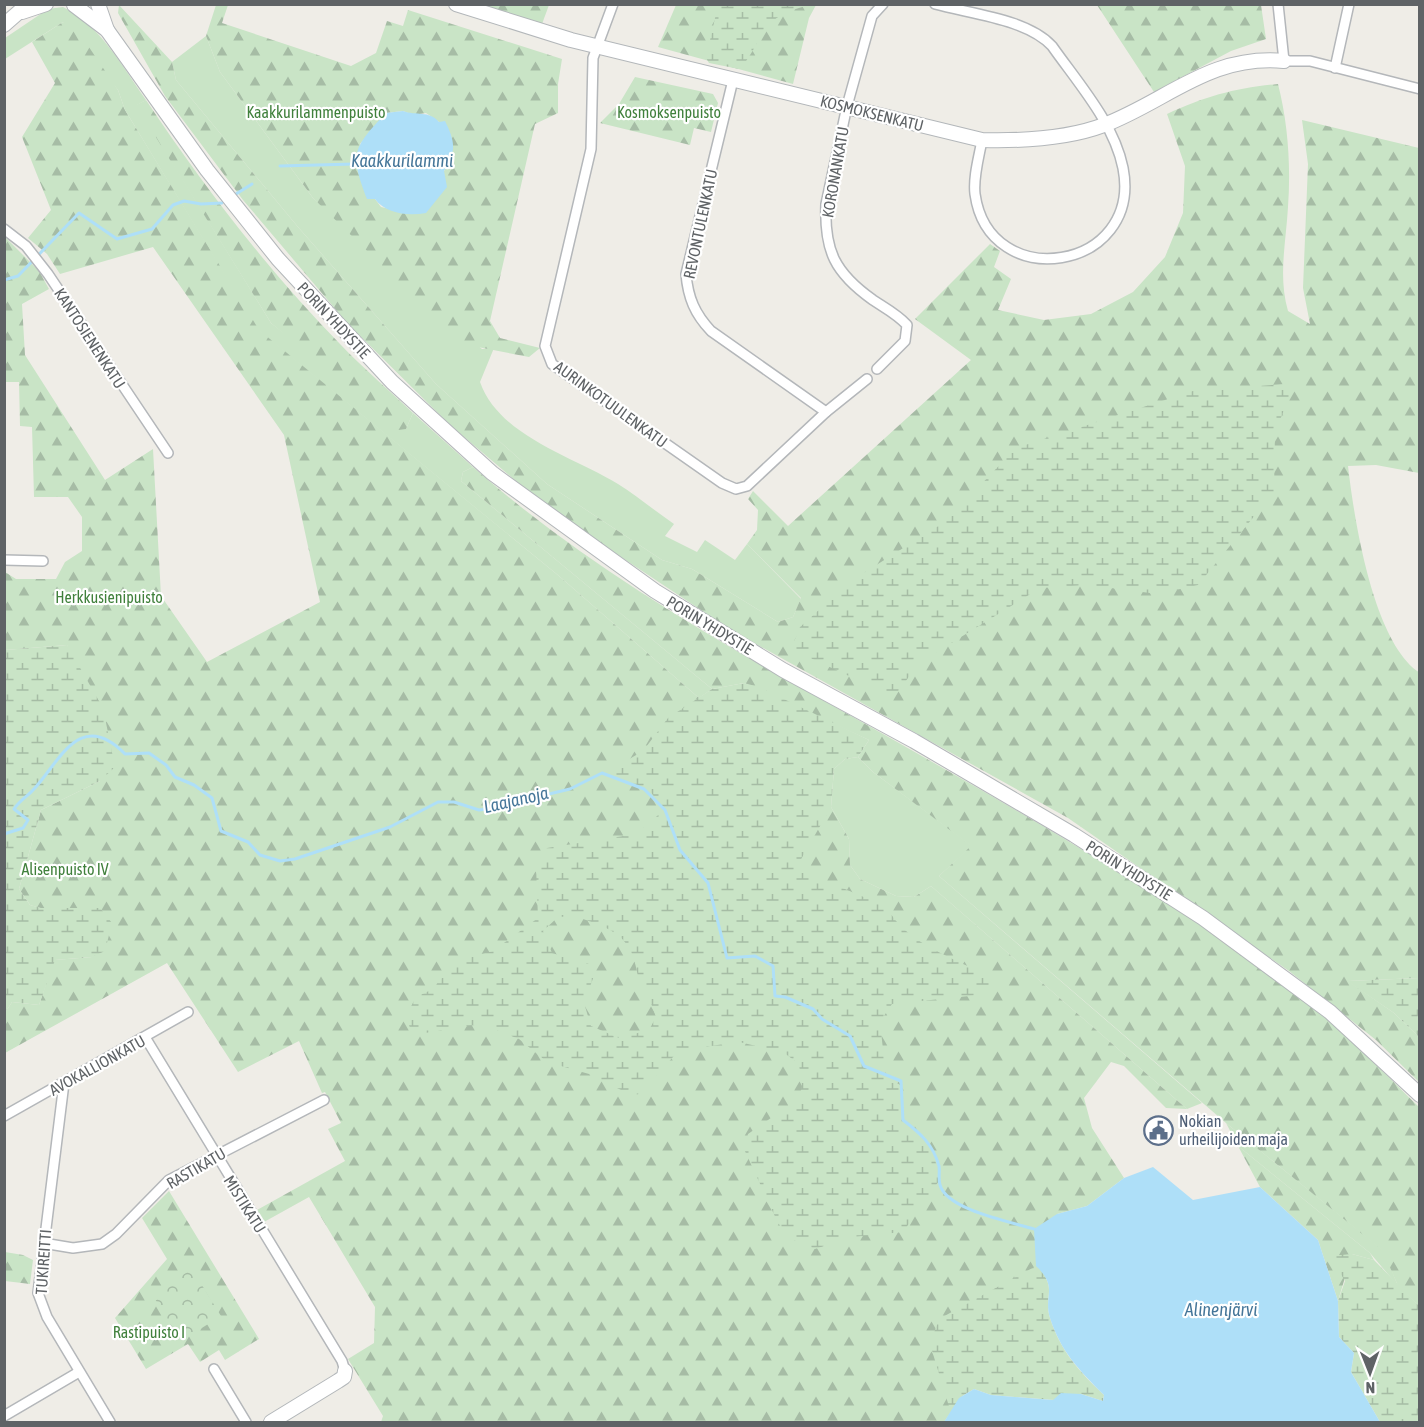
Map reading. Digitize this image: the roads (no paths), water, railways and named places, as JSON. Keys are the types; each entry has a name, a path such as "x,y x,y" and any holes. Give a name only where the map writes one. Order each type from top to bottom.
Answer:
{"main road":[{"path":"4,25 25,8 46,4"},
{"path":"73,5 82,4"},
{"name":"PORIN YHDYSTIE","path":"98,4 107,30 207,170 278,259 392,382 492,473 655,591 783,670 914,741 1074,835 1203,918 1330,1012 1419,1095"},
{"name":"KOSMOKSENKATU","path":"456,4 596,46 982,140 1008,141 1085,131 1106,124 1198,75 1233,65 1284,61"},
{"name":"PORIN YHDYSTIE","path":"73,5 107,30"},
{"path":"271,1422 344,1377 345,1371"}],"street":[{"name":"AURINKOTUULENKATU","path":"613,4 596,46 592,71 591,149 545,346 552,364 722,483 736,489 747,486 826,412 867,379"},
{"path":"847,106 872,16 883,4"},
{"path":"935,4 1024,27 1044,37 1106,124 1123,169 1125,192 1118,218 1102,239 1080,254 1066,259 1024,256 1007,246 992,232 980,214 975,192 982,140"},
{"path":"1278,4 1284,61 1310,61 1419,89"},
{"path":"1335,68 1349,4"},
{"name":"REVONTULENKATU","path":"733,80 687,273 687,288 698,318 711,331 826,412"},
{"name":"KORONANKATU","path":"847,106 826,204 826,237 839,269 855,286 900,317 907,325 905,342 877,369"},
{"name":"KANTOSIENENKATU","path":"4,229 26,246 48,274 168,453"},
{"path":"4,560 43,561"},
{"name":"AVOKALLIONKATU","path":"4,1116 188,1012"},
{"name":"MISTIKATU","path":"145,1038 342,1361 345,1371"},
{"name":"TUKIREITTI","path":"64,1083 38,1281 40,1305 110,1422"},
{"name":"RASTIKATU","path":"43,1243 73,1248 102,1244 116,1234 169,1180 324,1100"},
{"path":"214,1369 246,1422"},
{"path":"4,1416 79,1372"}],"water":[{"name":"Kaakkurilammi","path":"403,111 431,116 439,122 445,121 453,141 453,152 444,171 447,187 426,213 398,213 385,208 375,199 367,199 358,171 357,152 366,135 386,113"},
{"name":"Alinenjärvi","path":"1153,1167 1193,1200 1260,1187 1318,1240 1338,1301 1339,1337 1354,1353 1351,1372 1380,1422 944,1422 959,1398 974,1389 991,1395 1053,1400 1061,1393 1081,1394 1103,1401 1104,1395 1065,1351 1054,1330 1048,1310 1049,1286 1036,1266 1034,1229 1057,1214 1087,1206 1124,1178"}],"waterway":[{"path":"280,166 354,164"},
{"path":"236,194 252,184"},
{"path":"4,280 18,276 79,213 117,239 152,229 173,205 184,201 201,204 222,203"},
{"name":"Laajanoja","path":"4,834 23,828 28,820 14,809 34,789 62,753 83,737 95,736 109,741 125,754 149,753 166,765 175,777 194,785 212,798 221,831 248,842 260,855 280,861 295,859 390,827 438,802 454,802 479,810 494,808 518,796 549,794 570,789 602,773 644,789 665,810 680,850 708,883 727,958 755,956 773,966 775,996 785,997 813,1009 822,1019 850,1036 864,1066 901,1081 903,1120 920,1134 933,1151 939,1166 940,1185 945,1194 981,1214 1034,1229"}],"place":[{"name":"Nokian urheilijoiden maja","path":"1158,1130"}],"park label":[{"name":"Kaakkurilammenpuisto","path":"316,112"},
{"name":"Kosmoksenpuisto","path":"669,112"},
{"name":"Herkkusienipuisto","path":"109,597"},
{"name":"Alisenpuisto IV","path":"65,869"},
{"name":"Rastipuisto I","path":"149,1332"}]}
